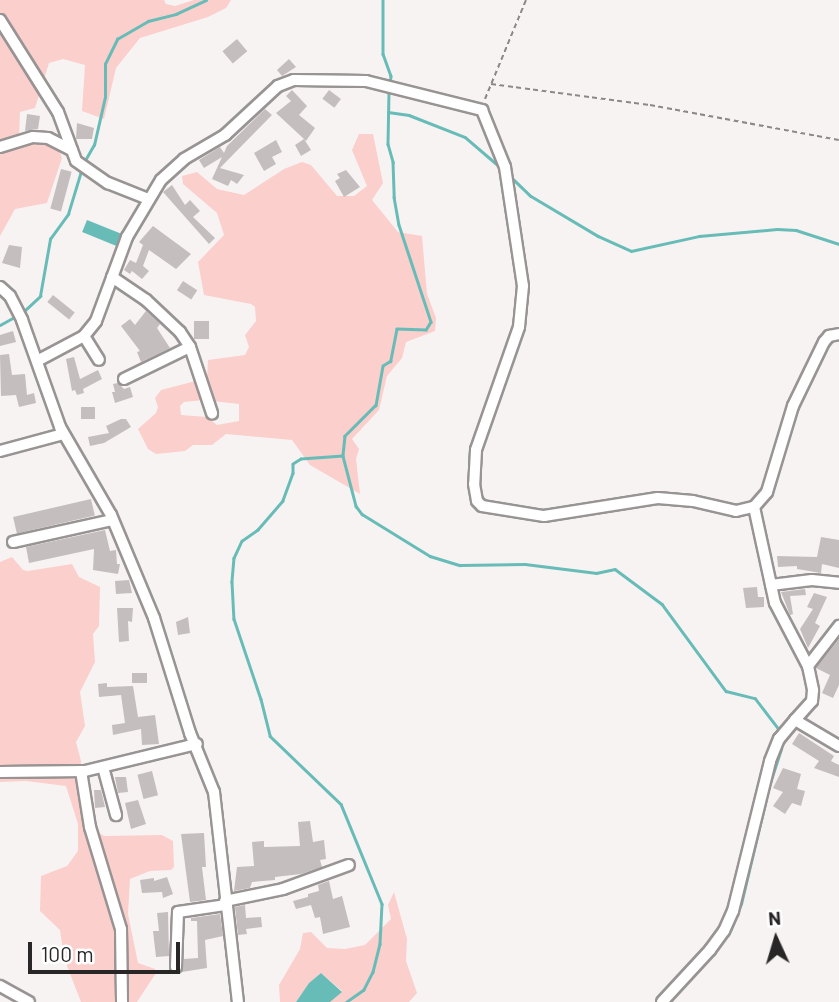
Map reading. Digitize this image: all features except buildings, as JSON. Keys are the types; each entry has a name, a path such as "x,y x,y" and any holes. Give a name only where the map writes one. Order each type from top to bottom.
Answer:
{"street":[{"path":"0,20 58,112 74,155"},
{"path":"37,361 84,335 96,321 127,237 161,180 184,159 225,135 286,82 355,80 482,108 505,172 522,271 523,299 519,327 476,450 473,473 477,501 482,506 544,516 658,498 693,501 736,511 754,508 767,492 793,406 824,342 829,336 839,334"},
{"path":"0,147 33,137 48,138 74,155 87,170 108,183 148,199"},
{"path":"112,277 167,320 190,347 212,413"},
{"path":"0,286 20,315 63,434 112,520 154,618 190,733 197,744 214,792 238,1002"},
{"path":"84,335 99,360"},
{"path":"124,379 190,347"},
{"path":"0,452 63,434"},
{"path":"662,1002 724,931 733,911 770,761 781,735 812,701 808,666 779,616 754,508"},
{"path":"13,542 112,520"},
{"path":"771,585 812,580 839,583"},
{"path":"808,666 839,626"},
{"path":"795,720 839,746"},
{"path":"0,772 81,771 197,744"},
{"path":"103,766 116,816"},
{"path":"81,771 90,827 121,929 122,1002"},
{"path":"176,967 177,913 284,889 349,865"},
{"path":"0,986 29,1002"}],"path":[{"path":"482,108 526,0"},
{"path":"491,84 650,105 839,140"}],"shaded area":[{"path":"0,0 164,0 166,4 175,6 194,0 231,0 226,8 208,17 140,38 116,68 104,119 82,111 85,65 63,59 49,63 35,108 20,112 19,137 57,145 62,158 47,203 15,209 0,236"},
{"path":"359,134 373,134 383,183 372,200 398,232 422,236 427,294 436,318 435,331 406,342 402,358 387,376 379,410 352,439 359,449 356,459 360,494 310,465 292,440 226,434 212,445 193,445 185,451 156,454 148,449 138,429 156,413 158,407 155,398 161,390 207,378 208,360 245,355 249,347 245,335 256,321 255,307 251,304 204,295 198,262 224,235 217,213 183,184 182,176 197,172 217,189 244,195 284,169 302,162 311,165 337,196 354,196 367,186 352,150","holes":["203,400 239,404 239,421 217,425 207,417 181,415 180,406 184,402"]},
{"path":"12,557 23,570 28,571 72,564 79,577 100,587 99,626 93,634 95,662 80,692 85,726 76,742 81,761 80,789 96,831 104,836 162,835 173,841 174,867 171,870 150,871 130,879 128,914 138,963 155,969 156,973 137,1002 81,1002 64,958 60,930 40,911 41,876 67,866 78,851 78,824 66,786 26,781 0,782 0,562"},
{"path":"394,892 407,939 406,961 417,993 409,1002 330,1002 342,991 321,973 309,983 296,1002 280,1002 279,985 300,949 303,933 311,932 327,948 345,949 365,945 391,919 388,905"}],"water":[{"path":"87,220 121,234 116,246 82,232"},
{"path":"321,973 342,992 330,1002 296,1002 309,983"}],"waterway":[{"path":"84,162 94,145 105,97 105,64 117,39 148,21 176,14 206,0"},
{"path":"383,0 383,54 391,76 390,85"},
{"path":"389,92 388,144 393,162 394,197 399,225 431,322 426,330 397,329 391,361 383,366 376,405 345,436 343,456 356,506 362,514 430,556 460,565 525,564 596,573 615,569 662,604 726,691 755,698 781,732"},
{"path":"388,112 409,115 465,137 499,166"},
{"path":"22,313 40,296 50,239 68,214 82,168"},
{"path":"509,175 531,196 598,236 631,251 699,236 777,229 796,230 839,244"},
{"path":"0,325 16,316"},
{"path":"343,456 301,459 293,464 293,473 283,501 258,530 242,541 234,558 232,582 234,619 261,699 270,736 341,804 382,904 380,944 373,972 364,990 347,1002"},
{"path":"769,786 781,749"},
{"path":"730,931 741,904 766,799"}]}
